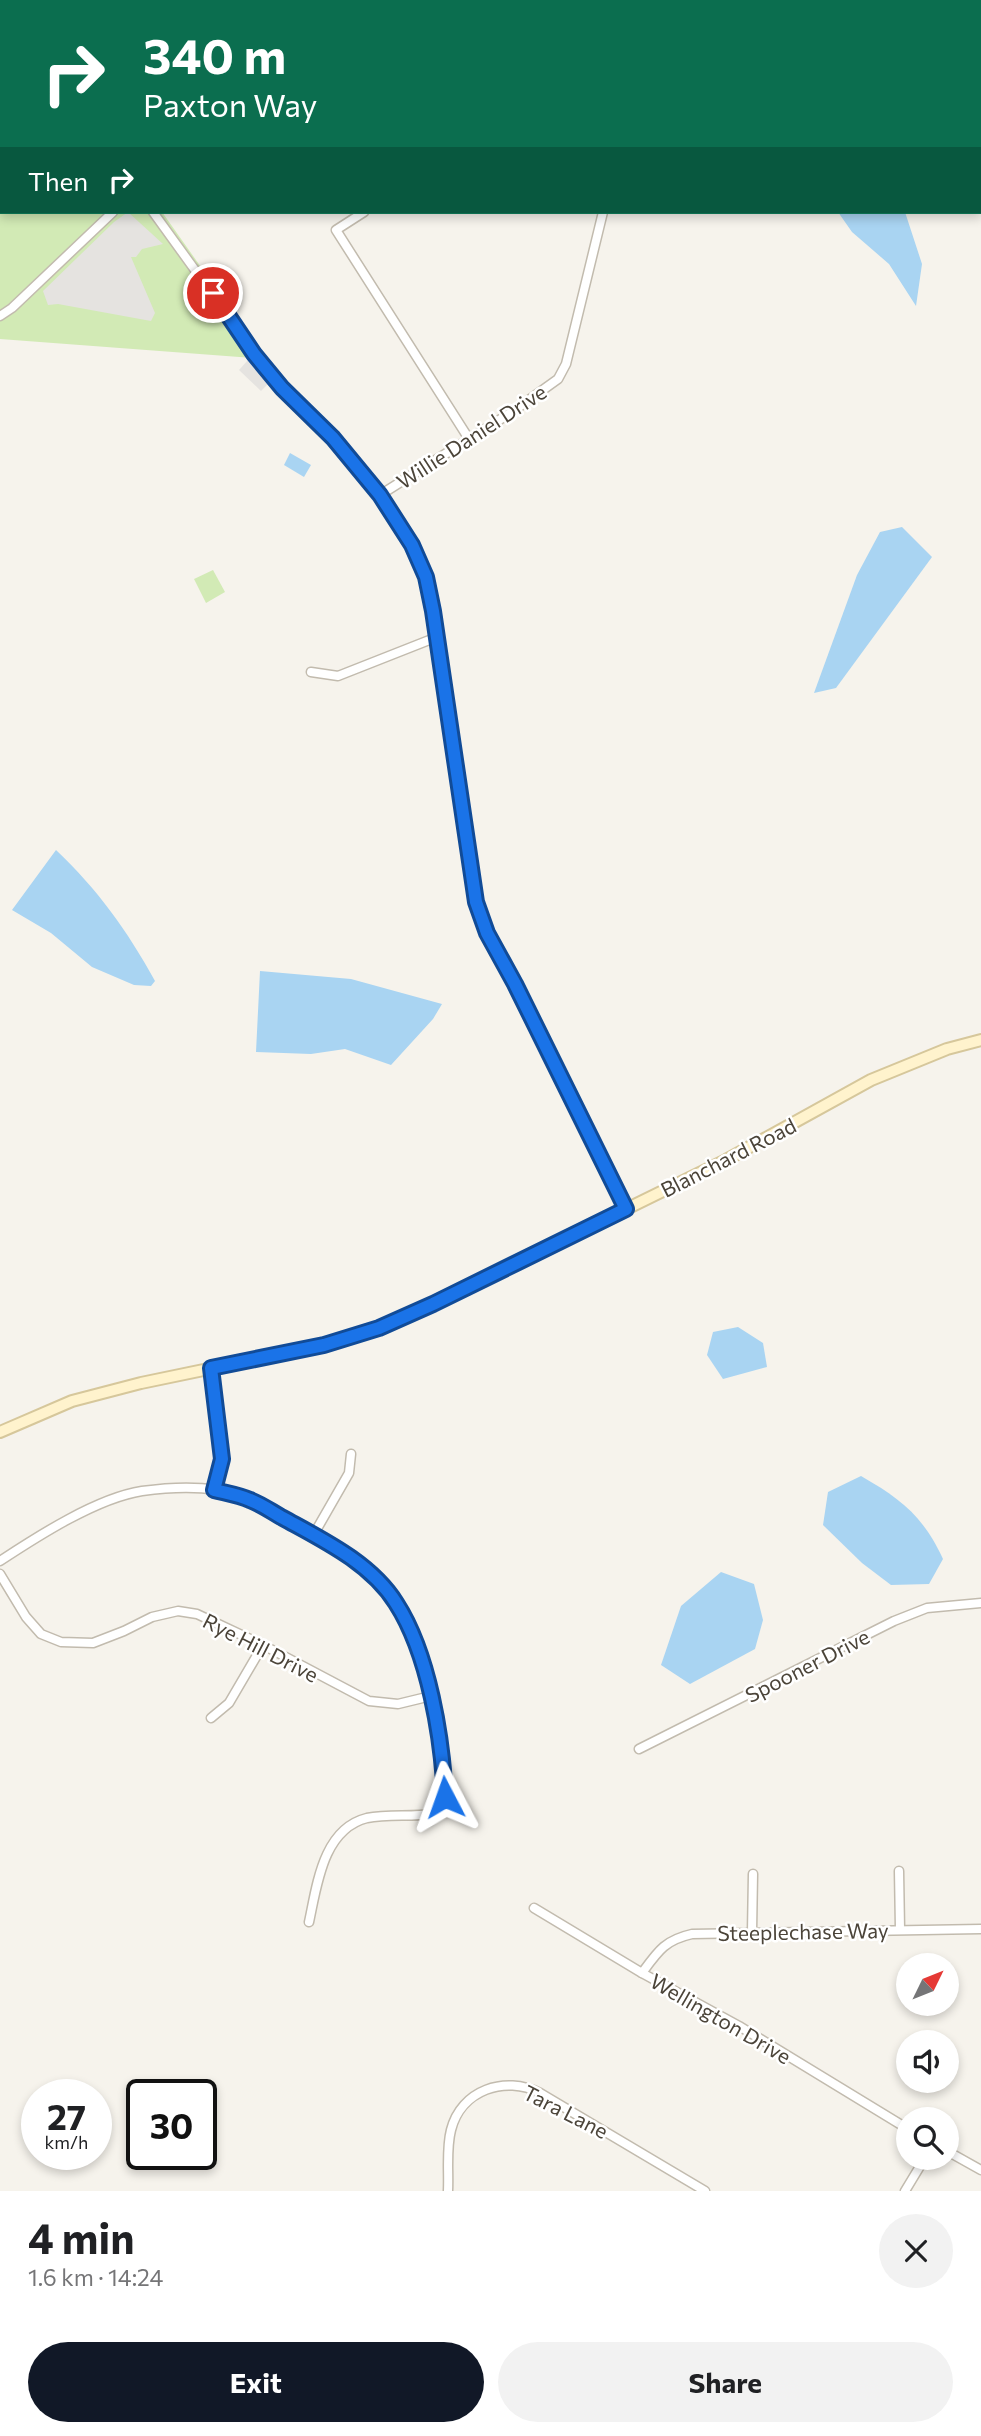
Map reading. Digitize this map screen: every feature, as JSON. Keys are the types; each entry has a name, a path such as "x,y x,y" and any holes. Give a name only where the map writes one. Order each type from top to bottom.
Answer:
{"street":[{"path":"0,316 12,308 112,214"},
{"path":"154,214 268,371 333,438 380,495 412,545 426,577 437,637 476,902 487,933 626,1209"},
{"path":"361,214 336,230 469,439"},
{"name":"Willie Daniel Drive","path":"380,495 558,379 566,364 603,214"},
{"path":"311,672 338,676 437,637"},
{"name":"Blanchard Road","path":"0,1432 72,1401 141,1383 324,1345 379,1328 726,1160 871,1080 947,1049 981,1040"},
{"path":"211,1368 222,1459 214,1490"},
{"path":"314,1534 349,1473 351,1454"},
{"path":"0,1562 36,1538 88,1511 129,1495 166,1489 214,1490 251,1500 334,1545 370,1573 396,1602 414,1639 431,1696 444,1768 445,1797 440,1808 432,1814 366,1819 349,1828 328,1849 309,1922"},
{"name":"Rye Hill Drive","path":"0,1574 26,1617 41,1634 61,1642 93,1643 152,1617 177,1611 212,1620 369,1701 398,1704 431,1696"},
{"name":"Spooner Drive","path":"639,1749 894,1621 928,1608 981,1603"},
{"path":"211,1718 229,1703 262,1645"},
{"path":"899,1871 900,1929"},
{"path":"752,1874 752,1933"},
{"name":"Wellington Drive","path":"534,1908 642,1973 739,2026 896,2122"},
{"name":"Steeplechase Way","path":"642,1973 661,1947 677,1937 692,1934 981,1929"},
{"name":"Tara Lane","path":"448,2191 449,2141 455,2119 466,2103 480,2092 505,2084 540,2093 705,2191"},
{"path":"959,2158 981,2170"},
{"path":"905,2191 918,2170"}],"green space":[{"path":"0,214 163,214 266,359 0,339"},
{"path":"213,570 225,592 206,603 194,579"}],"shaded area":[{"path":"125,214 130,214 163,244 142,249 136,257 131,257 155,313 151,321 58,304 48,305 43,291"},
{"path":"248,360 271,381 261,391 239,370"}],"water":[{"path":"839,214 906,214 922,264 916,306 889,264 852,232"},
{"path":"290,453 311,465 304,477 284,465"},
{"path":"902,527 932,557 836,688 814,693 857,575 880,532"},
{"path":"56,850 85,880 134,945 155,981 151,986 134,985 92,967 51,933 12,910"},
{"path":"260,971 351,979 442,1004 433,1019 391,1065 345,1049 311,1054 256,1052"},
{"path":"738,1327 763,1343 767,1367 723,1379 707,1355 713,1332"},
{"path":"861,1476 910,1510 927,1531 943,1559 929,1584 891,1585 862,1563 823,1525 828,1492"},
{"path":"721,1572 754,1584 763,1620 755,1649 690,1684 661,1665 681,1606"}],"route":[{"path":"213,293 254,354 282,388 333,438 380,495 412,545 426,577 433,611 476,902 487,933 626,1209 379,1328 324,1345 211,1368 222,1459 214,1490 251,1500 334,1545 370,1573 396,1602 414,1639 433,1705 444,1768 445,1797"}]}
